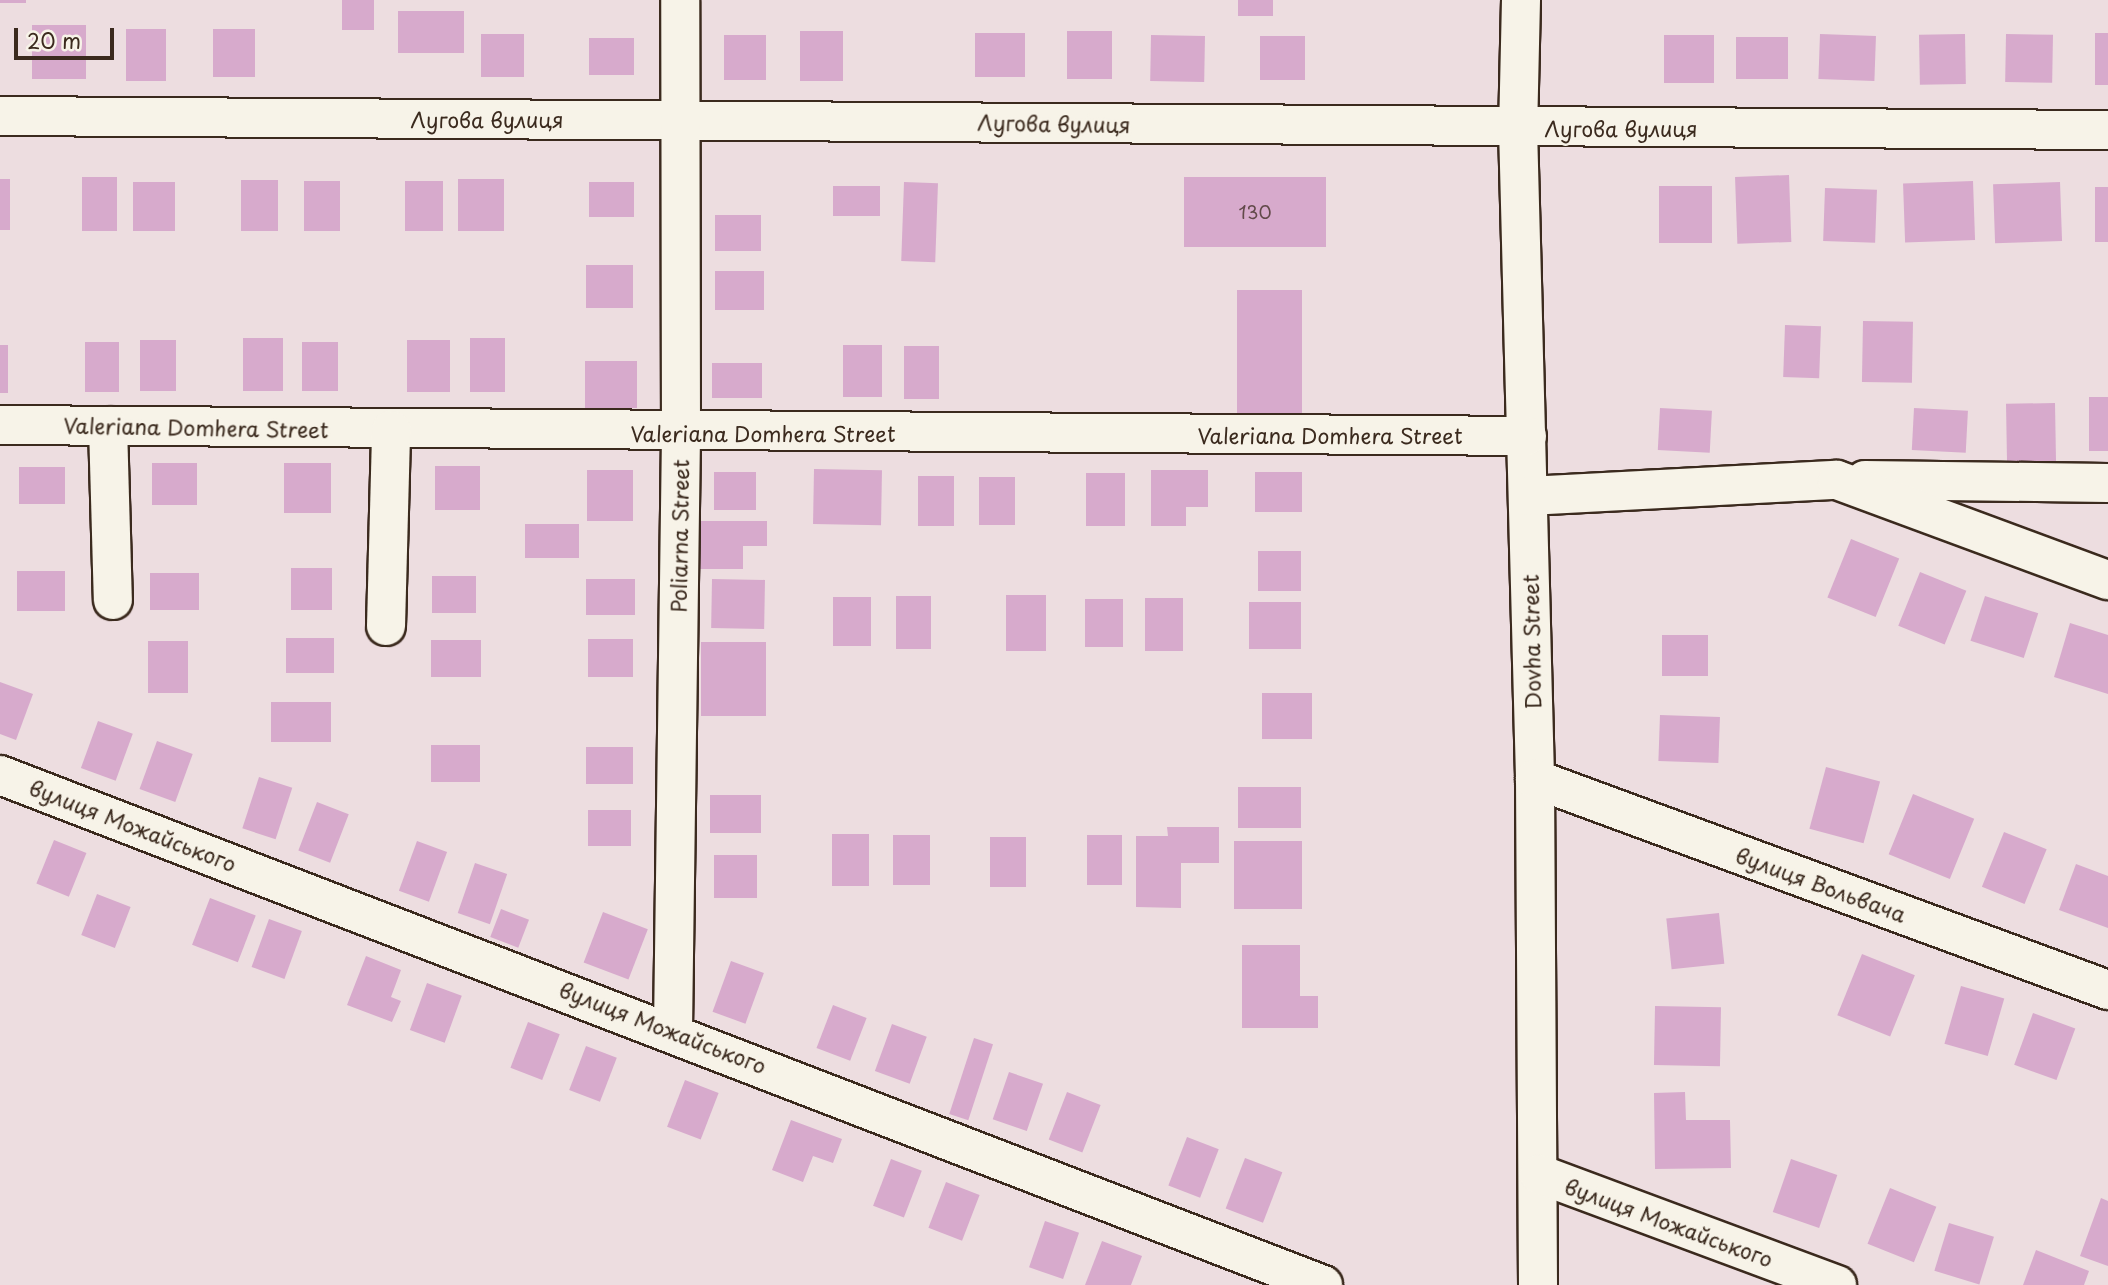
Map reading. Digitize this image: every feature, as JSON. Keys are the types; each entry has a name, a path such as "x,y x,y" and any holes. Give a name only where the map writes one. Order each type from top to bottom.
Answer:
{"street":[{"name":"Poliarna Street","path":"673,1031 681,433 680,0"},
{"name":"Dovha Street","path":"1521,0 1518,128 1535,779 1538,1285"},
{"name":"Лугова вулиця","path":"0,116 2108,130"},
{"name":"Valeriana Domhera Street","path":"0,425 681,433 1527,436"},
{"path":"108,426 113,600"},
{"path":"386,626 391,430"},
{"path":"1837,480 2108,580"},
{"path":"1528,496 1837,480 2108,483"},
{"name":"вулиця Можайського","path":"0,775 673,1031 1323,1285"},
{"name":"вулиця Вольвача","path":"1535,779 2108,990"},
{"name":"вулиця Можайського","path":"1539,1174 1837,1285"}],"building":[{"path":"0,0 26,0 26,3 0,3"},
{"path":"342,0 374,0 374,30 342,30"},
{"path":"1238,0 1273,0 1273,16 1238,16"},
{"path":"398,11 464,11 464,53 398,53"},
{"path":"32,25 86,25 86,79 32,79"},
{"path":"126,29 166,29 166,81 126,81"},
{"path":"213,29 255,29 255,77 213,77"},
{"path":"800,31 843,31 843,81 800,81"},
{"path":"1067,31 1112,31 1112,79 1067,79"},
{"path":"975,33 1025,33 1025,77 975,77"},
{"path":"2095,33 2108,33 2108,85 2095,85"},
{"path":"481,34 524,34 524,77 481,77"},
{"path":"1820,34 1876,36 1874,81 1818,79"},
{"path":"1965,34 1966,84 1920,85 1919,35"},
{"path":"2006,34 2053,35 2052,83 2005,82"},
{"path":"724,35 766,35 766,80 724,80"},
{"path":"1151,35 1205,36 1204,82 1150,81"},
{"path":"1664,35 1714,35 1714,83 1664,83"},
{"path":"1260,36 1305,36 1305,80 1260,80"},
{"path":"1736,37 1788,37 1788,79 1736,79"},
{"path":"589,38 634,38 634,75 589,75"},
{"path":"1789,175 1791,242 1737,244 1735,177"},
{"path":"82,177 117,177 117,231 82,231"},
{"path":"1184,177 1326,177 1326,247 1184,247"},
{"path":"0,179 10,179 10,230 0,230"},
{"path":"458,179 504,179 504,231 458,231"},
{"path":"241,180 278,180 278,231 241,231"},
{"path":"304,181 340,181 340,231 304,231"},
{"path":"405,181 443,181 443,231 405,231"},
{"path":"1973,181 1975,240 1905,242 1903,183"},
{"path":"133,182 175,182 175,231 133,231"},
{"path":"589,182 634,182 634,217 589,217"},
{"path":"904,182 938,183 935,262 901,261"},
{"path":"2060,182 2062,241 1995,243 1993,184"},
{"path":"833,186 880,186 880,216 833,216"},
{"path":"1659,186 1712,186 1712,243 1659,243"},
{"path":"2095,187 2108,187 2108,242 2095,242"},
{"path":"1825,188 1877,190 1875,243 1823,241"},
{"path":"715,215 761,215 761,251 715,251"},
{"path":"586,265 633,265 633,308 586,308"},
{"path":"715,271 764,271 764,310 715,310"},
{"path":"1237,290 1302,290 1302,416 1237,416"},
{"path":"1863,321 1913,322 1912,383 1862,382"},
{"path":"1785,325 1821,326 1819,378 1783,377"},
{"path":"243,338 283,338 283,391 243,391"},
{"path":"470,338 505,338 505,392 470,392"},
{"path":"140,340 176,340 176,391 140,391"},
{"path":"407,340 450,340 450,392 407,392"},
{"path":"85,342 119,342 119,392 85,392"},
{"path":"302,342 338,342 338,391 302,391"},
{"path":"0,345 8,345 8,393 0,393"},
{"path":"843,345 882,345 882,397 843,397"},
{"path":"904,346 939,346 939,399 904,399"},
{"path":"585,361 637,361 637,408 585,408"},
{"path":"712,363 762,363 762,398 712,398"},
{"path":"2089,397 2108,397 2108,451 2089,451"},
{"path":"2055,403 2056,466 2007,467 2006,404"},
{"path":"1660,408 1712,411 1710,453 1658,450"},
{"path":"1914,408 1968,411 1966,453 1912,450"},
{"path":"152,463 197,463 197,505 152,505"},
{"path":"284,463 331,463 331,513 284,513"},
{"path":"435,466 480,466 480,510 435,510"},
{"path":"19,467 65,467 65,504 19,504"},
{"path":"814,469 882,470 881,525 813,524"},
{"path":"587,470 633,470 633,521 587,521"},
{"path":"1151,470 1208,470 1208,507 1186,507 1186,526 1151,526"},
{"path":"714,472 756,472 756,510 714,510"},
{"path":"1255,472 1302,472 1302,512 1255,512"},
{"path":"1086,473 1125,473 1125,526 1086,526"},
{"path":"918,476 954,476 954,526 918,526"},
{"path":"979,477 1015,477 1015,525 979,525"},
{"path":"697,521 767,521 767,546 743,546 743,569 697,569"},
{"path":"525,524 579,524 579,558 525,558"},
{"path":"1851,539 1899,558 1876,617 1827,597"},
{"path":"1258,551 1301,551 1301,591 1258,591"},
{"path":"291,568 332,568 332,610 291,610"},
{"path":"17,571 65,571 65,611 17,611"},
{"path":"1920,572 1966,591 1945,645 1898,626"},
{"path":"150,573 199,573 199,610 150,610"},
{"path":"432,576 476,576 476,613 432,613"},
{"path":"586,579 635,579 635,615 586,615"},
{"path":"712,579 765,580 764,629 711,628"},
{"path":"1006,595 1046,595 1046,651 1006,651"},
{"path":"896,596 931,596 931,649 896,649"},
{"path":"1985,596 2038,613 2024,658 1970,641"},
{"path":"833,597 871,597 871,646 833,646"},
{"path":"1145,598 1183,598 1183,651 1145,651"},
{"path":"1085,599 1123,599 1123,647 1085,647"},
{"path":"1249,602 1301,602 1301,649 1249,649"},
{"path":"2070,623 2108,635 2108,694 2054,677"},
{"path":"1662,635 1708,635 1708,676 1662,676"},
{"path":"286,638 334,638 334,673 286,673"},
{"path":"588,639 633,639 633,677 588,677"},
{"path":"431,640 481,640 481,677 431,677"},
{"path":"148,641 188,641 188,693 148,693"},
{"path":"701,642 766,642 766,716 701,716"},
{"path":"0,682 33,694 16,740 0,734"},
{"path":"1262,693 1312,693 1312,739 1262,739"},
{"path":"271,702 331,702 331,742 271,742"},
{"path":"1660,715 1720,717 1718,763 1658,761"},
{"path":"98,721 133,734 116,781 81,768"},
{"path":"157,741 193,754 175,802 140,789"},
{"path":"431,745 480,745 480,782 431,782"},
{"path":"586,747 633,747 633,784 586,784"},
{"path":"1826,767 1880,781 1864,843 1809,829"},
{"path":"259,777 292,788 276,839 242,828"},
{"path":"1238,787 1301,787 1301,828 1238,828"},
{"path":"1913,794 1974,819 1950,879 1889,854"},
{"path":"710,795 761,795 761,833 710,833"},
{"path":"317,802 349,814 330,863 298,851"},
{"path":"588,810 631,810 631,846 588,846"},
{"path":"1167,827 1219,827 1219,863 1181,863 1181,908 1136,907 1136,836 1168,836"},
{"path":"2004,832 2047,849 2025,904 1982,887"},
{"path":"832,834 869,834 869,886 832,886"},
{"path":"893,835 930,835 930,885 893,885"},
{"path":"1087,835 1122,835 1122,885 1087,885"},
{"path":"990,837 1026,837 1026,887 990,887"},
{"path":"54,840 86,853 69,897 36,884"},
{"path":"417,841 447,852 429,902 399,891"},
{"path":"1234,841 1302,841 1302,909 1234,909"},
{"path":"714,855 757,855 757,898 714,898"},
{"path":"475,863 507,874 490,924 458,913"},
{"path":"2076,864 2108,876 2108,928 2059,910"},
{"path":"97,894 131,907 115,948 81,935"},
{"path":"210,898 256,916 238,962 192,945"},
{"path":"501,909 529,920 518,948 490,937"},
{"path":"603,912 648,929 628,980 584,962"},
{"path":"1719,913 1724,964 1672,969 1666,919"},
{"path":"269,919 302,931 284,979 252,967"},
{"path":"1242,945 1300,945 1300,996 1318,996 1318,1028 1242,1028"},
{"path":"1862,954 1915,975 1890,1037 1837,1015"},
{"path":"366,956 401,970 391,997 401,1001 392,1022 347,1005"},
{"path":"731,961 764,973 745,1024 713,1012"},
{"path":"427,983 462,996 445,1043 410,1030"},
{"path":"1961,986 2004,998 1988,1056 1944,1044"},
{"path":"833,1005 867,1018 850,1061 817,1048"},
{"path":"1655,1006 1721,1007 1720,1066 1654,1065"},
{"path":"2033,1013 2075,1028 2056,1080 2014,1065"},
{"path":"528,1022 560,1034 542,1080 510,1068"},
{"path":"892,1024 927,1037 910,1084 875,1071"},
{"path":"974,1038 993,1044 968,1120 949,1114"},
{"path":"586,1046 617,1058 600,1102 569,1090"},
{"path":"1009,1072 1043,1084 1027,1131 993,1119"},
{"path":"685,1080 719,1093 701,1140 667,1127"},
{"path":"1067,1092 1101,1105 1082,1153 1049,1140"},
{"path":"1685,1092 1686,1120 1730,1120 1731,1168 1655,1169 1654,1093"},
{"path":"791,1120 842,1139 833,1163 813,1156 803,1182 772,1170"},
{"path":"1187,1137 1219,1149 1200,1198 1168,1186"},
{"path":"1245,1158 1282,1172 1263,1223 1226,1208"},
{"path":"891,1159 922,1171 904,1218 873,1206"},
{"path":"1791,1159 1837,1175 1819,1228 1773,1212"},
{"path":"946,1182 980,1195 962,1241 928,1228"},
{"path":"1890,1188 1936,1207 1914,1262 1868,1244"},
{"path":"2101,1198 2108,1201 2108,1266 2080,1256"},
{"path":"1045,1221 1079,1233 1063,1279 1029,1267"},
{"path":"1949,1223 1994,1237 1979,1285 1934,1271"},
{"path":"1102,1241 1142,1256 1131,1285 1085,1285"},
{"path":"2036,1250 2089,1271 2084,1285 2023,1285"}]}
